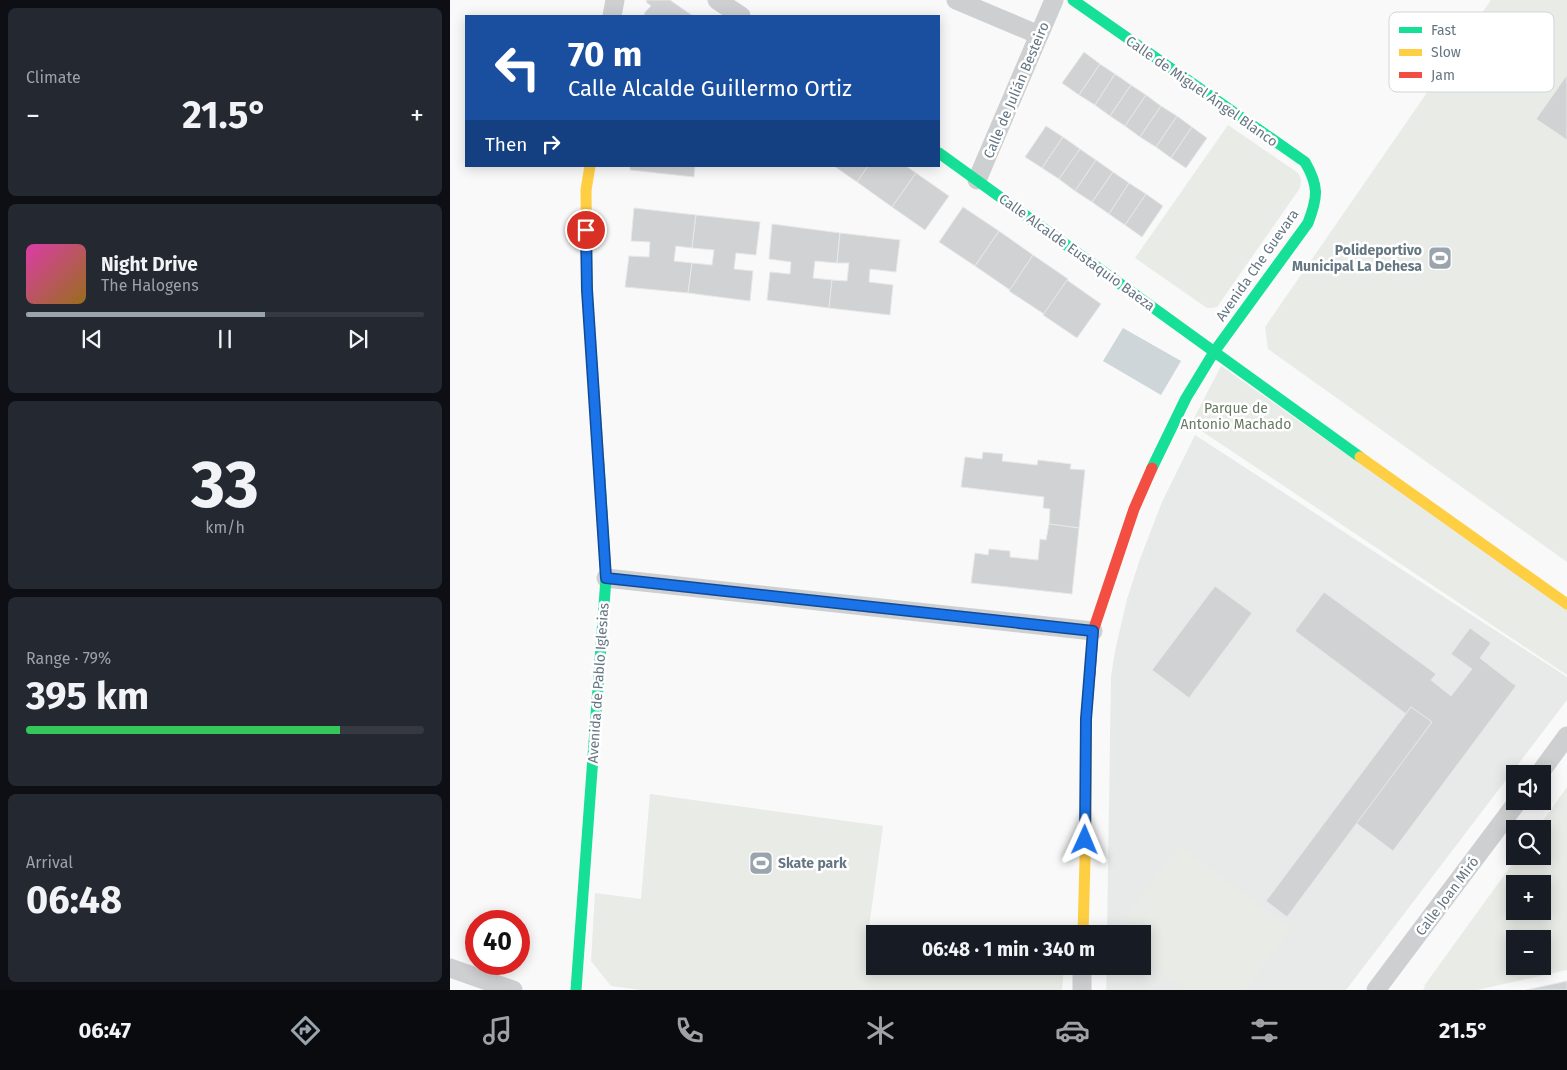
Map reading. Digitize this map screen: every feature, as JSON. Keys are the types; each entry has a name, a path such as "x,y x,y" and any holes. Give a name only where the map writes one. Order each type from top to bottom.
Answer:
{"street":[{"path":"612,15 615,0"},
{"path":"717,0 740,15"},
{"path":"956,0 1039,35"},
{"name":"Calle de Julián Besteiro","path":"977,180 1054,0"},
{"name":"Calle de Miguel Ángel Blanco","path":"1073,0 1305,162 1314,176 1317,192"},
{"name":"Calle Alcalde Eustaquio Baeza","path":"940,154 1567,604"},
{"name":"Avenida de Pablo Iglesias","path":"576,990 606,578 587,290 586,190 590,167"},
{"name":"Avenida Che Guevara","path":"1083,925 1086,719 1093,631 1134,509 1186,398 1214,352 1308,222 1317,192"},
{"path":"606,578 1093,631"},
{"path":"1546,765 1567,736"},
{"name":"Calle Joan Miró","path":"1376,990 1511,810"},
{"path":"450,968 465,970"},
{"path":"485,975 513,990"},
{"path":"1082,975 1082,990"}],"shaded area":[{"path":"1123,328 1181,361 1161,395 1103,361"},
{"path":"1195,435 1567,677 1567,700 1517,765 1506,765 1506,780 1346,990 1106,990 1107,975 1151,975 1151,925 1107,925 1111,676 1127,599 1162,502"}],"green space":[{"name":"Polideportivo Municipal La Dehesa","path":"1491,0 1567,0 1567,562 1268,349 1265,327 1427,92 1554,92 1554,12 1483,12"},
{"path":"1228,125 1298,173 1301,179 1300,188 1217,307 1207,308 1135,258"},
{"name":"Parque de Antonio Machado","path":"1221,366 1567,609 1567,675 1191,424"},
{"path":"1567,787 1567,970 1551,974 1551,930 1506,930 1506,975 1544,975 1477,990 1423,990 1511,865 1551,865 1551,820 1543,820"},
{"path":"650,794 883,826 869,925 866,925 866,975 1063,975 1062,990 641,990 611,986 591,961 595,893 641,899"},
{"path":"1179,845 1291,929 1245,990 1184,990 1151,965 1151,925 1120,925"}],"building":[{"path":"647,0 670,0 692,15 644,15 651,6 646,2"},
{"path":"1084,52 1100,64 1079,95 1062,83"},
{"path":"1100,64 1115,74 1095,105 1079,95"},
{"path":"1115,74 1131,85 1110,116 1095,105"},
{"path":"1567,75 1567,140 1536,119"},
{"path":"1131,85 1146,95 1125,126 1110,116"},
{"path":"1146,95 1161,106 1140,137 1125,126"},
{"path":"1161,106 1177,116 1156,147 1140,137"},
{"path":"1177,116 1192,127 1171,158 1156,147"},
{"path":"1046,126 1063,137 1042,168 1025,157"},
{"path":"1192,127 1207,138 1186,168 1171,158"},
{"path":"1063,137 1080,149 1059,179 1042,168"},
{"path":"1080,149 1096,160 1075,191 1059,179"},
{"path":"1096,160 1113,172 1092,202 1075,191"},
{"path":"630,167 695,167 694,177 630,170"},
{"path":"835,167 867,167 857,182"},
{"path":"867,167 907,167 916,173 892,207 857,182"},
{"path":"1113,172 1129,183 1109,214 1092,202"},
{"path":"916,173 949,196 925,230 892,207"},
{"path":"1129,183 1146,194 1125,225 1109,214"},
{"path":"1146,194 1163,206 1142,237 1125,225"},
{"path":"963,207 999,231 975,266 939,242"},
{"path":"634,208 696,215 692,248 676,246 674,261 692,263 688,293 625,287 629,256 649,257 650,242 631,241"},
{"path":"696,215 760,222 756,255 736,253 734,269 753,271 750,301 688,293 692,263 712,265 714,250 692,248"},
{"path":"772,224 840,233 837,263 815,261 813,278 832,280 829,308 767,300 770,272 790,274 791,262 769,259"},
{"path":"999,231 1033,255 1010,290 975,266"},
{"path":"840,233 900,240 896,272 870,269 869,282 893,285 890,315 829,308 832,280 847,281 849,263 837,263"},
{"path":"1033,255 1068,279 1044,314 1009,291"},
{"path":"1067,280 1101,304 1077,338 1043,315"},
{"path":"983,452 1003,454 1002,461 1037,465 1038,460 1071,464 1070,469 1085,470 1079,528 1049,524 1050,509 1043,508 1044,497 961,487 965,457 982,459"},
{"path":"1049,524 1079,528 1072,594 971,583 975,553 988,555 989,549 1010,551 1010,557 1038,560 1040,539 1046,540"},
{"path":"1215,586 1252,613 1189,698 1152,670"},
{"path":"1324,592 1436,674 1431,680 1451,696 1472,669 1451,654 1470,628 1491,643 1480,658 1516,686 1393,851 1356,823 1432,722 1411,707 1406,714 1295,631"},
{"path":"1411,707 1432,722 1287,917 1266,901"},
{"path":"1567,981 1567,990 1526,990"}],"traffic: fast":[{"path":"1073,0 1305,162 1315,185 1314,206 1308,223 1214,352 1186,398 1152,468"},
{"path":"940,154 1360,457"},
{"path":"576,990 606,578 599,464"}],"traffic: slow":[{"path":"590,167 586,190 587,290 599,464"},
{"path":"1360,457 1567,604"},
{"path":"1083,925 1086,719 1090,674"}],"traffic: jam":[{"path":"1090,674 1093,631 1134,509 1152,468"}],"place":[{"name":"Polideportivo Municipal La Dehesa","path":"1440,258"},
{"name":"Skate park","path":"761,863"}],"route":[{"path":"586,230 587,290 606,578 1093,631 1086,719 1085,840"}]}
